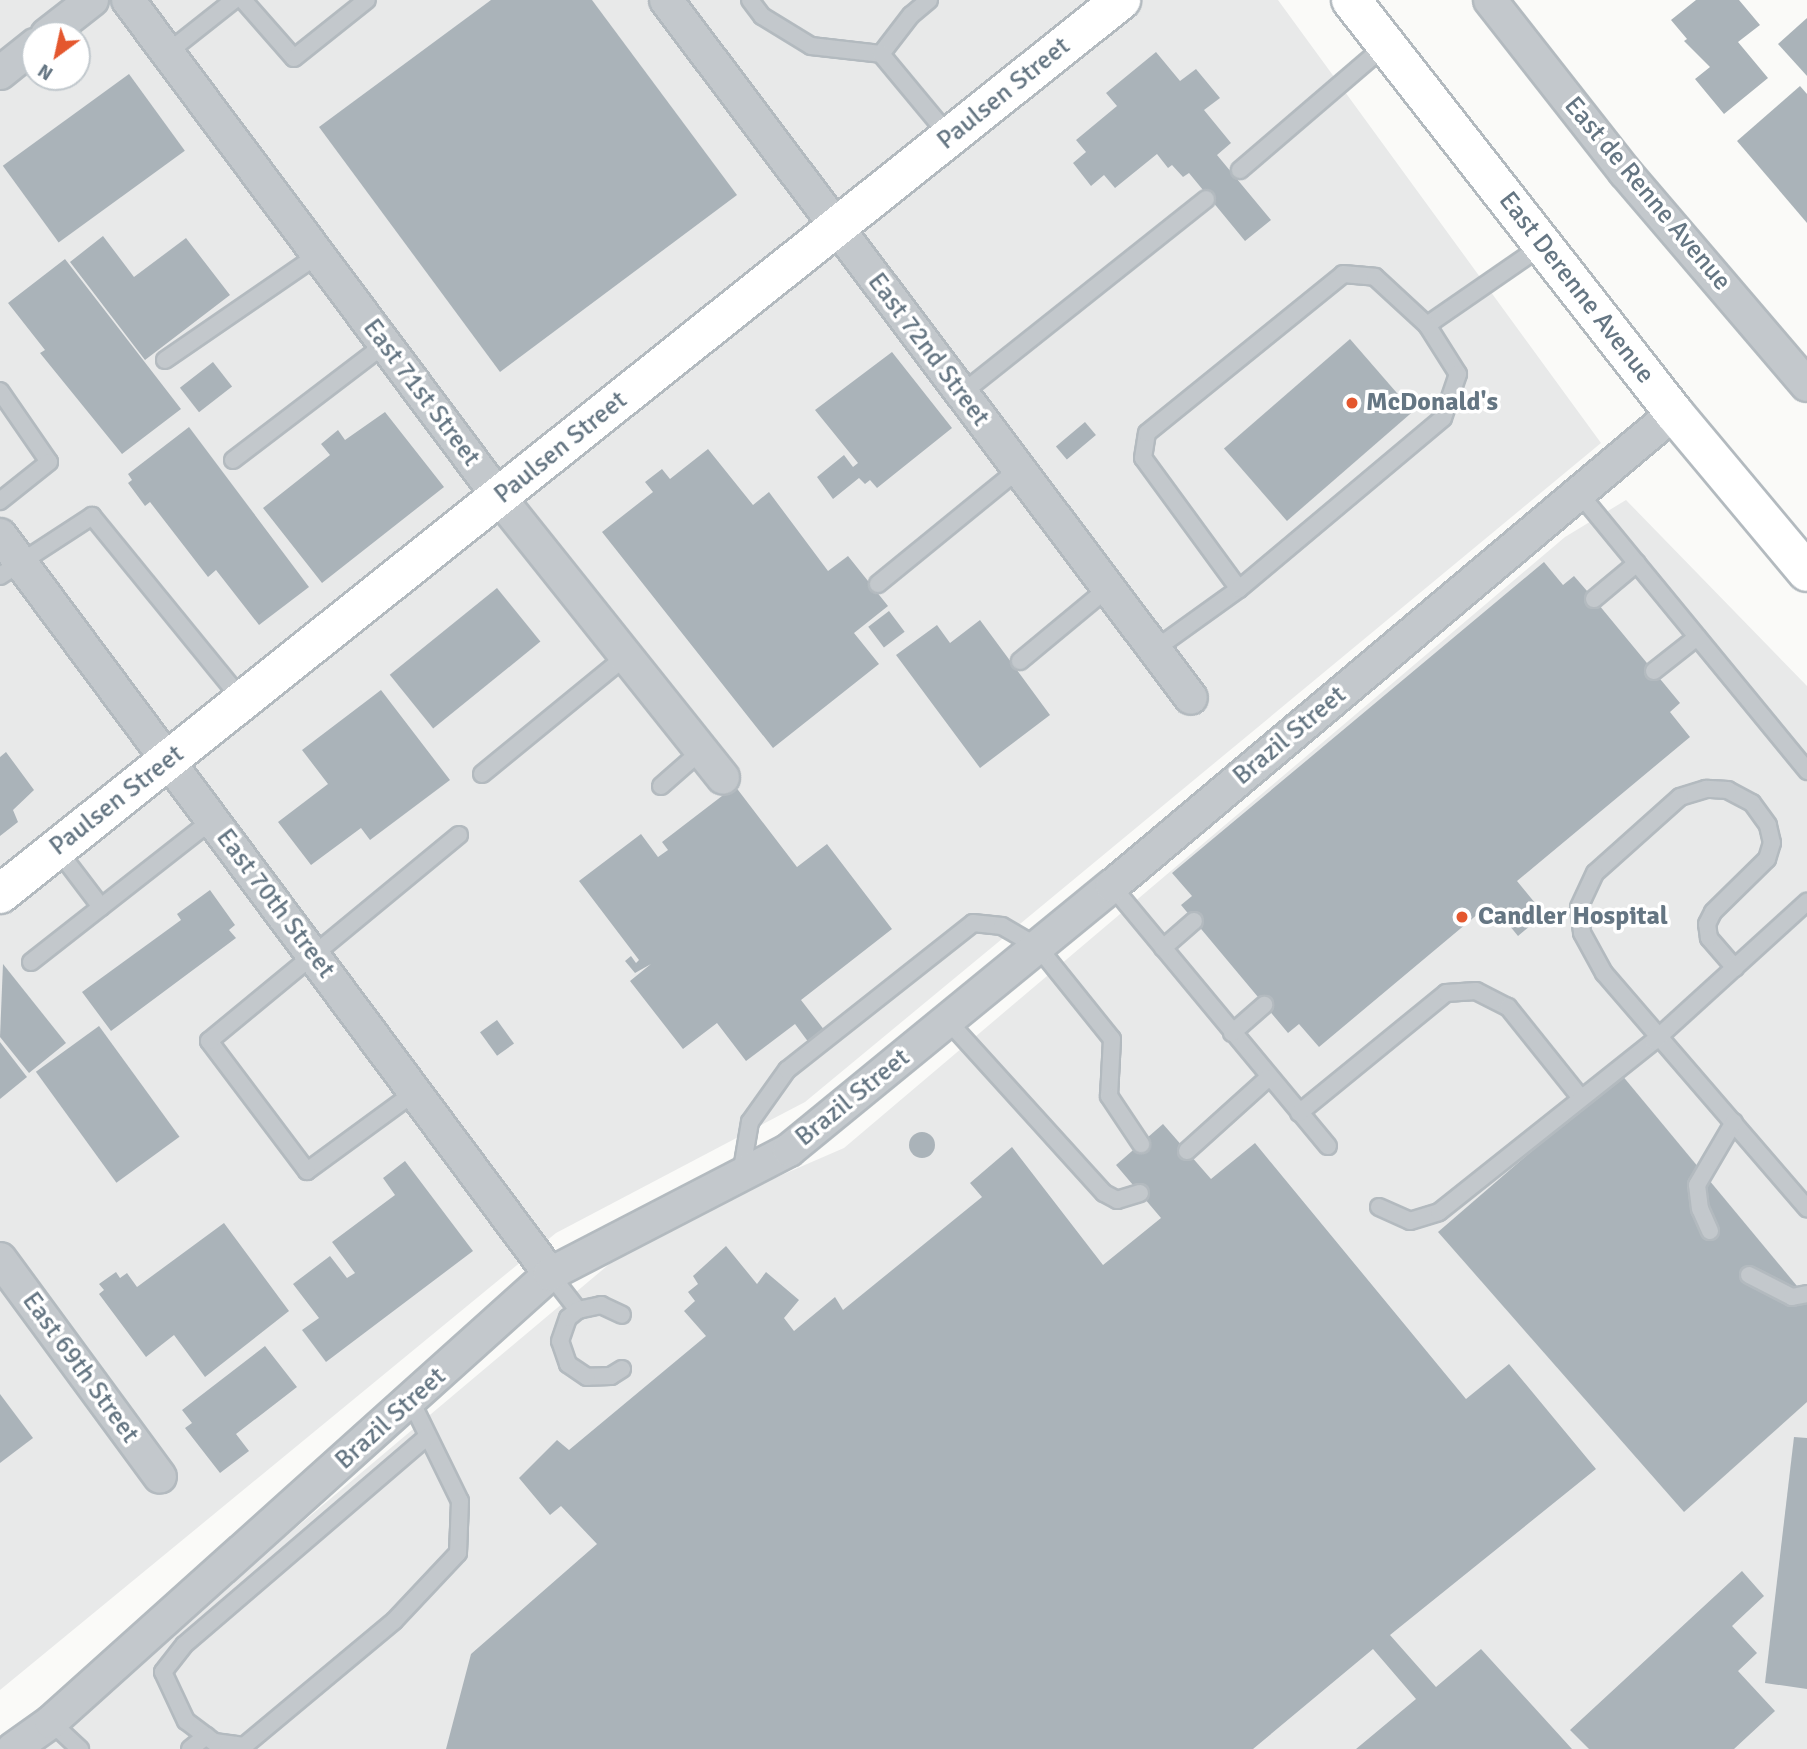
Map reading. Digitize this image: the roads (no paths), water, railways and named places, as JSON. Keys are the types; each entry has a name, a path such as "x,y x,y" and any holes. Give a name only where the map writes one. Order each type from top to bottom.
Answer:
{"main road":[{"name":"Paulsen Street","path":"0,894 1121,0"},
{"name":"East Derenne Avenue","path":"1351,0 1674,413 1807,572"}],"street":[{"path":"65,21 92,0"},
{"name":"East 71st Street","path":"128,0 499,497 723,778"},
{"name":"East 72nd Street","path":"666,0 1191,698"},
{"name":"East de Renne Avenue","path":"1490,0 1625,172 1807,385"},
{"path":"0,73 21,56"},
{"name":"Brazil Street","path":"13,1749 51,1722 550,1274 789,1150 1112,886 1674,413"},
{"name":"East 70th Street","path":"0,535 10,569 168,761 550,1274"},
{"name":"East 69th Street","path":"0,1259 160,1477"}],"lane":[{"path":"167,53 234,0"},
{"path":"243,0 294,58 367,0"},
{"path":"750,0 762,16 811,46 881,54 950,137"},
{"path":"881,54 911,15 929,0"},
{"path":"1240,170 1386,45"},
{"path":"961,394 1206,199"},
{"path":"1427,325 1543,245"},
{"path":"165,360 318,255"},
{"path":"1154,650 1239,589 1443,418 1458,374 1427,325 1375,277 1343,274 1147,433 1143,458 1239,589"},
{"path":"233,460 385,344"},
{"path":"0,391 49,462 0,501"},
{"path":"878,584 1018,470"},
{"path":"1579,493 1807,771"},
{"path":"10,569 92,516 243,701"},
{"path":"1594,599 1637,564"},
{"path":"1020,661 1108,589"},
{"path":"1654,671 1697,637"},
{"path":"482,774 626,656"},
{"path":"661,786 701,751"},
{"path":"1735,968 1709,938 1707,925 1713,912 1767,859 1772,843 1768,825 1752,803 1728,790 1706,789 1680,797 1595,873 1579,908 1582,933 1604,973 1661,1035 1807,1208"},
{"path":"31,962 212,820"},
{"path":"415,1092 307,1171 209,1041 459,835"},
{"path":"57,849 101,907"},
{"path":"1112,886 1268,1078 1328,1146"},
{"path":"1379,1207 1410,1221 1439,1212 1661,1035 1807,902"},
{"path":"1163,948 1194,921"},
{"path":"741,1175 750,1122 787,1070 973,923 1002,926 1038,947 1112,1038 1109,1096 1141,1144"},
{"path":"1299,1112 1446,993 1476,991 1508,1007 1580,1097"},
{"path":"1232,1033 1264,1005"},
{"path":"948,1021 1104,1193 1117,1200 1140,1193"},
{"path":"1187,1151 1268,1078"},
{"path":"1710,1231 1700,1209 1697,1185 1734,1122"},
{"path":"550,1274 578,1310"},
{"path":"1749,1275 1792,1297 1807,1294"},
{"path":"622,1315 601,1305 578,1310 562,1329 562,1353 568,1364 587,1377 611,1376 622,1369"},
{"path":"411,1401 460,1501 458,1553 394,1621 244,1746 214,1742 186,1721 163,1672 184,1645 427,1437"},
{"path":"51,1722 80,1749"},
{"path":"190,1749 206,1736"}],"place":[{"name":"McDonald's","path":"1352,403"},
{"name":"Candler Hospital","path":"1462,917"}]}
